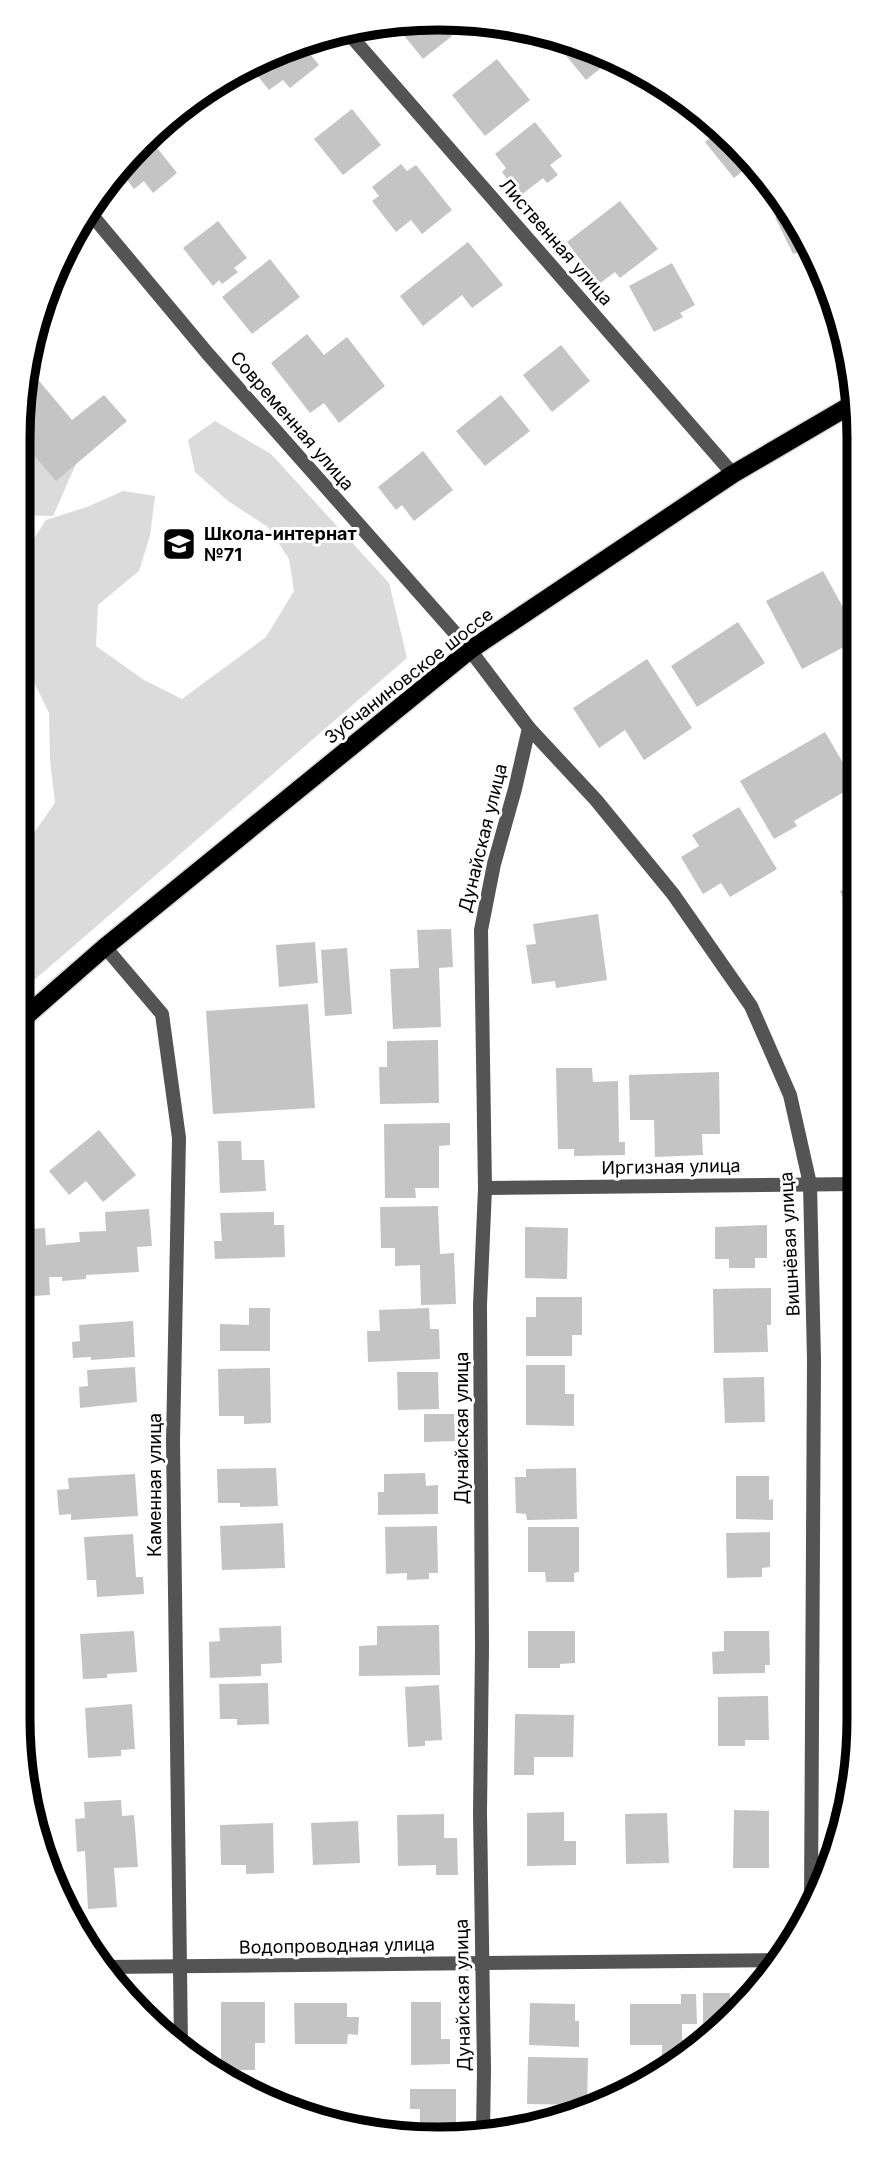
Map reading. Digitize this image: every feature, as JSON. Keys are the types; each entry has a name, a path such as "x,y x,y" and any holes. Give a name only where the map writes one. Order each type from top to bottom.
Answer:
{"main road":[{"name":"Зубчаниновское шоссе","path":"30,1013 105,947 470,650 733,474 846,408"}],"street":[{"name":"Лиственная улица","path":"354,39 733,474"},
{"name":"Современная улица","path":"95,218 208,355 470,650"},
{"name":"Вишнёвая улица","path":"470,650 529,729 596,800 673,894 751,1006 790,1094 810,1184 814,1360 811,1886"},
{"name":"Дунайская улица","path":"483,2125 480,1305 485,1188 481,930 494,864 529,729"},
{"name":"Каменная улица","path":"105,947 163,1014 179,1138 173,1441 181,2036"},
{"name":"Иргизная улица","path":"485,1188 847,1184"},
{"name":"Водопроводная улица","path":"114,1967 768,1960"}],"shaded area":[{"path":"32,404 46,410 76,464 53,516 30,515"},
{"path":"215,421 271,454 389,583 407,658 30,984 30,838 55,803 50,760 49,713 30,675 30,545 46,520 87,507 123,491 155,496 150,536 139,571 98,605 96,646 144,680 182,699 266,637 294,591 289,559 268,527 228,501 195,472 188,440"}],"building":[{"path":"448,30 452,36 423,59 401,32"},
{"path":"560,48 604,65 586,80"},
{"path":"307,51 319,65 290,88 283,80 269,90 256,73"},
{"path":"497,59 530,100 485,136 452,95"},
{"path":"352,109 381,145 343,175 314,139"},
{"path":"535,122 562,156 550,165 558,175 547,183 543,178 520,196 502,172 506,168 495,154"},
{"path":"713,136 746,169 734,178 705,142"},
{"path":"154,144 177,173 153,193 144,181 134,189 125,177"},
{"path":"401,164 407,171 416,165 452,210 422,234 411,220 396,232 372,201 379,196 372,187"},
{"path":"620,201 658,249 620,278 615,272 599,284 567,242"},
{"path":"780,215 806,260 799,252 793,254 775,217"},
{"path":"218,221 247,258 234,268 238,272 222,284 219,280 213,286 183,248"},
{"path":"468,242 503,285 472,308 462,295 423,326 400,296"},
{"path":"270,259 300,297 252,334 222,297"},
{"path":"672,263 695,305 680,313 683,317 654,332 629,286"},
{"path":"307,334 324,355 347,337 385,386 339,423 324,403 310,413 271,363"},
{"path":"561,345 590,381 552,412 523,375"},
{"path":"35,376 72,420 104,395 127,421 56,481 30,451"},
{"path":"501,395 530,431 485,466 456,431"},
{"path":"423,451 453,490 414,521 402,505 396,510 378,487"},
{"path":"823,571 847,615 847,645 802,669 766,601"},
{"path":"738,622 765,663 697,707 671,666"},
{"path":"647,659 692,728 644,760 625,730 599,748 573,708"},
{"path":"825,732 847,770 847,790 794,821 797,826 774,839 740,781"},
{"path":"739,807 777,869 730,897 721,883 703,894 681,857 699,846 692,835"},
{"path":"847,888 847,908 840,891"},
{"path":"598,914 607,980 556,988 555,981 532,984 526,945 536,944 533,924"},
{"path":"451,929 453,967 439,968 441,1027 393,1029 390,969 419,968 417,930"},
{"path":"315,942 318,983 279,987 276,945"},
{"path":"347,948 352,1014 325,1016 321,950"},
{"path":"308,1004 315,1108 213,1114 206,1011"},
{"path":"438,1040 439,1103 380,1104 379,1067 387,1067 387,1041"},
{"path":"556,1068 592,1068 593,1082 618,1081 619,1142 625,1142 625,1155 574,1156 574,1149 558,1149"},
{"path":"719,1072 720,1134 702,1134 703,1155 655,1157 654,1120 630,1120 629,1075"},
{"path":"450,1123 450,1145 439,1146 439,1188 415,1188 416,1198 385,1198 384,1124"},
{"path":"99,1130 136,1175 103,1202 86,1181 69,1195 49,1171"},
{"path":"218,1141 241,1141 242,1160 264,1160 266,1191 220,1193"},
{"path":"438,1206 440,1254 454,1253 456,1304 421,1305 420,1265 395,1266 395,1248 381,1248 380,1207"},
{"path":"149,1209 152,1246 137,1247 139,1272 86,1275 86,1279 62,1281 62,1277 49,1277 50,1295 30,1296 30,1229 45,1228 46,1245 80,1242 79,1232 106,1231 105,1212"},
{"path":"274,1212 274,1225 284,1225 285,1257 215,1259 214,1241 222,1241 220,1213"},
{"path":"767,1225 767,1258 755,1258 755,1268 729,1268 729,1259 715,1259 715,1227"},
{"path":"525,1227 568,1228 567,1279 525,1278"},
{"path":"771,1288 771,1325 767,1325 768,1352 714,1353 713,1289"},
{"path":"536,1297 582,1297 582,1335 572,1335 572,1356 526,1356 526,1317 536,1317"},
{"path":"249,1308 270,1308 270,1351 220,1351 220,1324 249,1325"},
{"path":"429,1308 430,1329 439,1329 440,1359 368,1362 367,1331 380,1331 379,1310"},
{"path":"133,1321 135,1357 91,1360 91,1357 73,1358 72,1342 80,1341 79,1325"},
{"path":"526,1365 565,1365 565,1394 574,1394 574,1426 526,1425"},
{"path":"135,1367 137,1402 80,1408 79,1387 88,1386 87,1370"},
{"path":"270,1368 271,1423 244,1424 244,1416 219,1416 218,1369"},
{"path":"397,1372 438,1372 439,1409 398,1410"},
{"path":"764,1377 765,1422 725,1423 723,1378"},
{"path":"424,1414 454,1414 455,1441 424,1442"},
{"path":"276,1468 278,1506 240,1507 240,1503 218,1503 217,1469"},
{"path":"576,1468 577,1519 527,1520 526,1514 516,1513 515,1477 526,1477 526,1469"},
{"path":"425,1473 426,1486 438,1485 438,1514 378,1515 378,1492 384,1492 384,1474"},
{"path":"135,1474 138,1516 71,1520 71,1514 59,1515 57,1490 69,1489 68,1478"},
{"path":"736,1476 769,1476 769,1500 773,1499 773,1520 736,1519"},
{"path":"283,1523 285,1568 222,1570 220,1526"},
{"path":"437,1526 438,1573 429,1573 429,1579 407,1580 407,1573 386,1574 385,1527"},
{"path":"528,1527 579,1527 579,1572 574,1573 574,1582 546,1582 545,1572 528,1572"},
{"path":"770,1532 770,1567 762,1568 762,1577 727,1578 726,1533"},
{"path":"133,1534 136,1577 143,1577 144,1594 97,1597 96,1580 87,1580 84,1537"},
{"path":"439,1625 440,1675 359,1676 359,1646 377,1645 377,1626"},
{"path":"281,1626 282,1663 261,1664 261,1676 210,1678 209,1642 220,1641 219,1628"},
{"path":"134,1631 137,1672 83,1679 80,1634"},
{"path":"528,1631 575,1631 575,1663 560,1664 560,1668 528,1668"},
{"path":"724,1631 769,1631 770,1665 765,1665 765,1673 713,1674 712,1652 724,1651"},
{"path":"268,1683 269,1724 237,1725 237,1719 220,1719 219,1684"},
{"path":"439,1685 442,1740 425,1741 425,1746 408,1747 405,1687"},
{"path":"768,1696 769,1740 745,1740 745,1746 718,1746 718,1697"},
{"path":"132,1704 135,1749 121,1750 121,1756 88,1758 85,1708"},
{"path":"515,1714 574,1715 573,1757 534,1757 534,1775 514,1775"},
{"path":"121,1800 122,1816 134,1815 138,1867 114,1868 117,1907 88,1909 85,1851 77,1852 75,1819 85,1818 84,1802"},
{"path":"734,1810 769,1811 769,1868 733,1868"},
{"path":"564,1812 564,1841 576,1841 576,1865 527,1866 527,1813"},
{"path":"667,1813 669,1863 626,1864 625,1814"},
{"path":"444,1814 444,1838 457,1838 458,1875 436,1875 436,1865 398,1866 397,1815"},
{"path":"358,1821 360,1863 313,1865 311,1823"},
{"path":"273,1823 274,1873 246,1874 246,1865 221,1865 220,1825"},
{"path":"703,1993 730,1993 730,2006 703,2030"},
{"path":"681,1994 696,1994 697,2024 682,2024 682,2040 691,2040 687,2043 666,2058 662,2058 662,2045 630,2045 630,2004 681,2004"},
{"path":"221,2002 265,2002 265,2043 255,2043 255,2070 231,2070 221,2064"},
{"path":"411,2002 441,2002 441,2039 450,2039 450,2064 411,2065"},
{"path":"294,2003 347,2003 347,2017 359,2017 358,2035 348,2034 347,2044 295,2044"},
{"path":"530,2003 575,2004 575,2021 579,2021 579,2047 529,2045"},
{"path":"528,2057 588,2058 587,2099 573,2105 527,2104"},
{"path":"410,2089 456,2089 456,2126 420,2126 420,2109 410,2109"}],"place":[{"name":"Школа-интернат №71","path":"179,544"}]}
